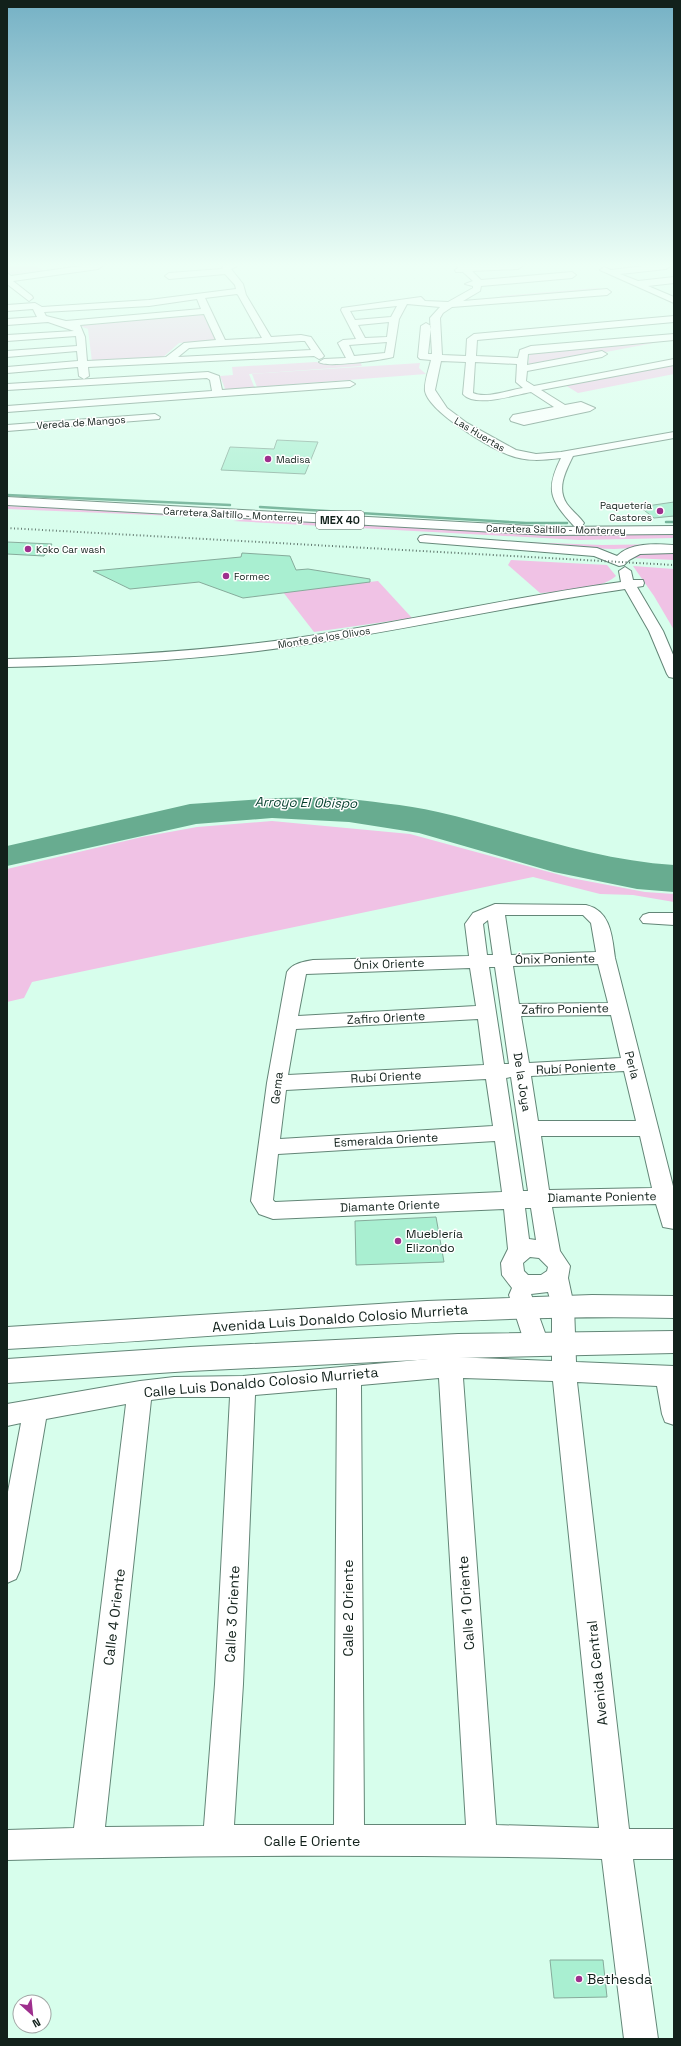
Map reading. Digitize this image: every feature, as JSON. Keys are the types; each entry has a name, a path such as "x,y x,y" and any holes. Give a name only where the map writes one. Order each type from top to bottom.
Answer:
{"main road":[{"name":"Carretera Saltillo - Monterrey","path":"11,502 529,530 672,534"},
{"name":"Carretera Saltillo - Monterrey","path":"7,511 566,542 672,534"},
{"path":"45,513 131,514 226,519 242,514"},
{"path":"529,530 558,528 578,523 608,528 672,534"},
{"path":"387,532 412,537 485,545 597,552 628,575"},
{"path":"628,575 626,555 634,551 674,549"},
{"name":"Avenida Luis Donaldo Colosio Murrieta","path":"7,1338 143,1331 446,1311 563,1306 674,1307"},
{"path":"7,1371 190,1359 450,1347 674,1342"}],"street":[{"path":"7,370 83,364 154,361"},
{"name":"Las Huertas","path":"436,361 430,390 437,404 463,425 512,454 536,457 569,454 674,435"},
{"path":"470,361 468,379 470,396 485,398 674,362"},
{"path":"523,361 521,382 530,389 563,408 581,405 590,408 524,422 515,419 517,417 563,408"},
{"path":"618,361 631,371"},
{"path":"83,364 82,367 88,398"},
{"path":"7,387 85,381 212,376 215,378 217,391"},
{"path":"7,404 88,398 350,384"},
{"path":"7,409 217,391"},
{"name":"Vereda de Mangos","path":"7,428 155,417"},
{"path":"569,454 555,485 555,491 557,498 578,523"},
{"path":"628,575 656,611 674,647"},
{"path":"628,575 656,631 674,674"},
{"name":"Monte de los Olivos","path":"7,663 82,661 212,651 294,642 628,575"},
{"path":"495,909 484,913 474,924 485,1012 514,1201 519,1252"},
{"name":"Perla","path":"495,909 591,912 599,918 606,958 618,1009 671,1221"},
{"name":"De la Joya","path":"495,909 512,1010 540,1199 550,1254 558,1264 556,1277 563,1306"},
{"path":"649,919 674,921"},
{"name":"Ónix Poniente","path":"478,961 606,958"},
{"name":"Ónix Oriente","path":"300,969 313,966 478,961"},
{"name":"Gema","path":"266,1208 262,1201 278,1083 296,972 300,969"},
{"name":"Zafiro Poniente","path":"512,1010 618,1009"},
{"name":"Zafiro Oriente","path":"287,1023 485,1012"},
{"name":"Rubí Poniente","path":"495,1072 632,1064"},
{"name":"Rubí Oriente","path":"278,1083 495,1072"},
{"path":"530,1130 648,1128"},
{"name":"Esmeralda Oriente","path":"270,1147 503,1133"},
{"name":"Diamante Poniente","path":"514,1201 664,1196"},
{"name":"Diamante Oriente","path":"266,1208 273,1211 514,1201"},
{"path":"537,1344 511,1266 512,1260 519,1252 535,1248 550,1254"},
{"path":"515,1276 526,1284 538,1286 550,1282 556,1277"},
{"name":"Avenida Central","path":"563,1306 564,1370 616,1845 641,2039"},
{"name":"Calle Luis Donaldo Colosio Murrieta","path":"7,1415 140,1391 174,1387 243,1386 450,1367 564,1370 670,1376"},
{"name":"Calle 1 Oriente","path":"450,1367 482,1840"},
{"name":"Calle 2 Oriente","path":"349,1376 349,1841"},
{"path":"670,1376 674,1414"},
{"name":"Calle 3 Oriente","path":"218,1842 229,1684 243,1386"},
{"name":"Calle 4 Oriente","path":"88,1842 140,1391"},
{"path":"7,1570 35,1411"},
{"name":"Calle E Oriente","path":"7,1845 88,1842 482,1840 616,1845 674,1844"}],"shaded area":[{"path":"360,361 362,366 249,374 255,389 226,391 220,376 233,375 232,367 316,362 327,364"},
{"path":"529,361 557,361 528,367"},
{"path":"420,363 419,368 426,374 257,387 252,374"},
{"path":"674,364 674,374 578,393 565,385"},
{"path":"7,506 231,516 224,518 7,509"},
{"path":"252,518 588,534 674,533 674,538 579,540 233,521"},
{"path":"464,540 602,545 674,544 674,546 614,549"},
{"path":"674,551 674,560 632,558 640,553"},
{"path":"511,560 607,565 616,576 609,581 590,587 569,591 540,593 508,565"},
{"path":"633,566 674,569 674,630 654,596"},
{"path":"378,581 412,618 314,632 283,592"},
{"path":"272,821 410,834 571,878 645,892 674,894 674,902 633,895 600,894 533,877 32,982 24,998 7,1002 7,869 142,837 197,827"}],"water":[{"name":"Arroyo El Obispo","path":"335,797 425,809 584,851 644,862 674,865 674,892 637,889 554,872 419,833 349,822 272,818 196,824 7,866 7,846 190,804 277,798"}],"building":[{"name":"Madisa","path":"277,440 318,442 305,474 221,470 230,447 274,449"},
{"name":"Paquetería Castores","path":"674,502 674,516 654,518 640,507"},
{"name":"Koko Car wash","path":"7,542 52,544 44,556 7,554"},
{"name":"Formec","path":"242,553 290,556 296,570 308,569 370,579 370,582 243,598 199,582 130,589 93,571 241,557"},
{"name":"Mueblería Elizondo","path":"436,1217 444,1262 356,1265 355,1221"},
{"name":"Bethesda","path":"550,1960 603,1960 607,1997 554,1998"}],"waterway":[{"path":"7,495 230,505"},
{"path":"260,507 526,523 567,523"},
{"path":"666,522 674,522"}],"railway":[{"path":"7,528 674,565"}],"place":[{"name":"Madisa","path":"268,459"},
{"name":"Paquetería Castores","path":"660,511"},
{"name":"Koko Car wash","path":"28,549"},
{"name":"Formec","path":"226,576"},
{"name":"Mueblería Elizondo","path":"398,1241"},
{"name":"Bethesda","path":"579,1979"}]}
